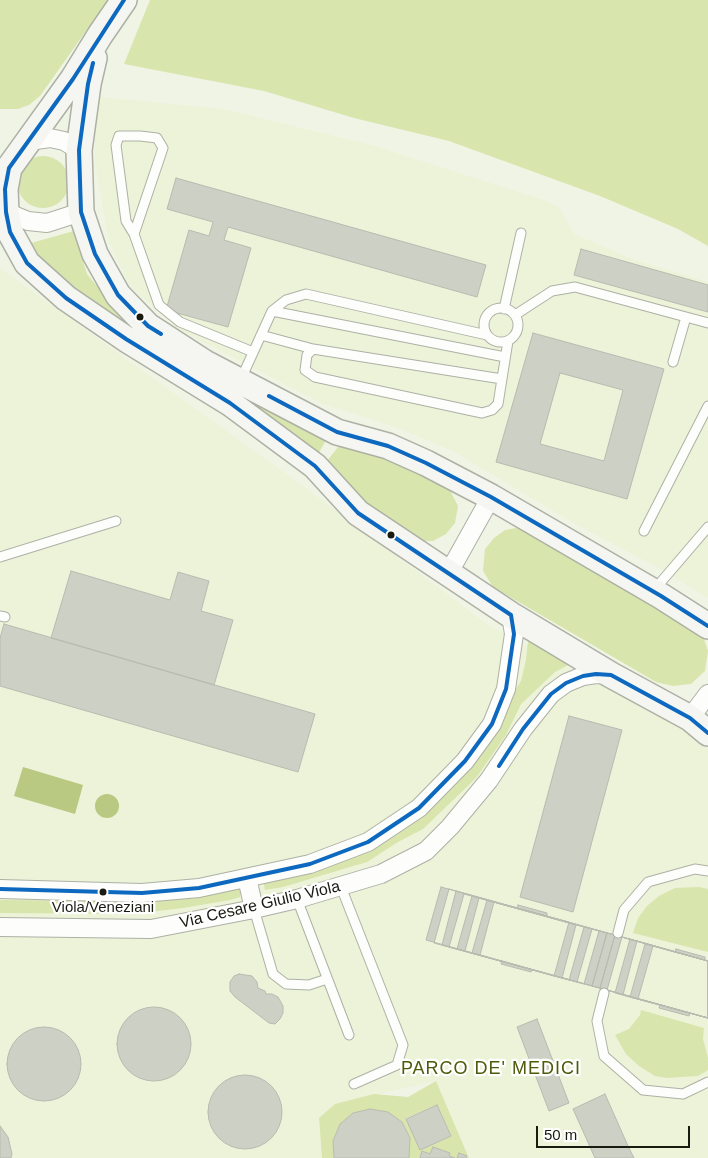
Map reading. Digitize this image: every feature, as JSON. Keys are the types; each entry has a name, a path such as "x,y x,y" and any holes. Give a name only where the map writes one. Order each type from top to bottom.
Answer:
{"street":[{"path":"124,0 37,132 28,141 9,168 5,188 6,212 10,232 27,263 66,298 126,339 196,381 315,466 358,512 511,615 699,725 708,694"},
{"path":"100,35 88,84 78,150 81,212 95,254 118,295 148,326 205,363 337,432 388,446 426,463 491,497 653,591 708,626"},
{"path":"28,141 50,138 64,141 78,150"},
{"path":"6,212 28,221 47,223 81,212"},
{"path":"448,574 491,497"},
{"name":"Via Cesare Giulio Viola","path":"0,889 142,893 199,888 310,864 368,842 419,808 465,760 492,724 506,689 514,634 511,615"},
{"name":"Via Cesare Giulio Viola","path":"0,927 151,928 254,909 341,887 381,874 426,851 450,827 489,780 523,729 551,694 566,683 583,676 596,674 611,675"},
{"path":"247,878 254,909"}],"lane":[{"path":"134,234 163,148 157,138 119,136 116,145 126,221 134,234 160,305 180,322 254,352"},
{"path":"504,309 521,233"},
{"path":"515,315 552,291 575,287 708,323"},
{"path":"240,381 272,311 286,300 306,294 487,336 500,342 508,341 514,336 518,322 515,315 504,309 494,310 488,314 484,321 484,329 487,336"},
{"path":"272,311 505,357"},
{"path":"673,362 686,317"},
{"path":"261,334 313,349 502,379"},
{"path":"313,349 308,355 305,370 315,377 482,413 492,410 498,404 508,341"},
{"path":"644,531 708,406"},
{"path":"0,557 116,522"},
{"path":"653,591 708,527"},
{"path":"618,933 624,910 648,882 695,869 708,871"},
{"path":"341,887 402,1045 398,1066 354,1084"},
{"path":"296,899 349,1035"},
{"path":"254,909 273,974 286,984 309,985 327,979"},
{"path":"604,993 597,1021 604,1056 643,1090 683,1094 708,1082"}],"shaded area":[{"path":"0,0 108,0 40,96 29,105 18,109 0,109"},
{"path":"150,0 708,0 708,246 678,229 600,196 449,141 354,118 264,91 124,64"},
{"path":"99,97 223,109 371,145 544,200 559,207 574,234 635,260 708,282 708,598 659,568 579,526 453,451 398,428 321,403 178,329 130,287 109,242 95,163 95,131"},
{"path":"38,156 48,156 58,160 65,167 69,182 65,197 58,204 48,208 38,208 28,204 21,197 17,187 17,177 21,167 28,160"},
{"path":"74,231 87,274 131,327 127,332 39,264 31,243"},
{"path":"0,268 314,494 488,625 692,733 708,748 708,1158 470,1158 436,1081 335,1104 319,1118 322,1158 0,1158"},
{"path":"241,391 329,435 317,456 236,401"},
{"path":"339,446 383,453 447,485 458,506 455,523 446,534 433,541 421,541 367,508 326,462"},
{"path":"516,528 531,531 693,627 704,639 708,651 705,671 691,684 673,686 656,682 493,587 483,571 485,549 494,538 505,530"},
{"path":"528,641 574,662 555,672 521,704 506,735 476,778 423,829 367,862 283,887 265,890 263,880 335,859 463,772 521,681"},
{"path":"23,767 83,785 75,814 14,796"},
{"path":"107,794 116,797 119,806 116,815 107,818 98,815 95,806 98,797"},
{"path":"239,887 240,897 230,900 132,914 0,913 0,900 104,901 162,898"},
{"path":"699,887 708,889 708,952 633,933 638,918 647,906 659,896 675,888"},
{"path":"641,1010 704,1028 703,1039 708,1058 708,1070 698,1076 666,1078 655,1076 639,1066 626,1054 615,1035 629,1029 640,1015"},
{"path":"436,1081 469,1158 409,1158 410,1138 402,1122 387,1112 370,1109 353,1113 340,1124 333,1141 334,1158 322,1158 319,1118 335,1104 374,1094 408,1097","holes":["437,1105 451,1136 406,1119 406,1118"]}],"building":[{"path":"176,178 486,265 477,297 228,227 224,240 251,248 228,327 166,310 189,230 209,236 213,222 167,209"},
{"path":"581,249 708,285 708,312 574,275"},
{"path":"533,333 664,369 627,499 496,462","holes":["560,373 623,390 604,461 540,444"]},
{"path":"71,571 170,600 178,572 209,581 201,611 233,620 214,685 51,638"},
{"path":"4,624 315,714 298,772 0,686 0,638"},
{"path":"569,716 622,730 573,912 520,897"},
{"path":"441,887 708,961 708,1018 426,940"},
{"path":"449,889 615,935 600,988 434,943"},
{"path":"456,891 607,933 592,986 442,945"},
{"path":"464,894 599,931 584,984 449,947"},
{"path":"472,896 592,929 577,982 457,949"},
{"path":"479,898 584,927 569,980 465,951"},
{"path":"487,900 576,925 562,978 472,953"},
{"path":"494,902 569,922 554,976 480,955"},
{"path":"518,905 547,913 547,916 517,908"},
{"path":"607,933 708,961 708,1018 592,986"},
{"path":"615,935 708,961 708,1018 600,988"},
{"path":"622,937 708,961 708,1018 607,990"},
{"path":"630,939 708,961 708,1018 615,993"},
{"path":"637,941 708,961 708,1018 623,995"},
{"path":"645,944 708,961 708,1018 630,997"},
{"path":"653,946 708,961 708,1018 638,999"},
{"path":"676,949 705,957 705,960 675,952"},
{"path":"502,961 532,970 531,972 501,964"},
{"path":"239,974 252,976 257,982 258,988 265,991 266,994 278,997 283,1006 283,1013 275,1024 269,1023 230,991 230,982 234,976"},
{"path":"660,1005 690,1013 689,1016 659,1008"},
{"path":"154,1007 168,1010 180,1018 188,1030 191,1044 188,1058 180,1070 168,1078 154,1081 140,1078 128,1070 120,1058 117,1044 120,1030 128,1018 140,1010"},
{"path":"537,1019 569,1103 549,1111 517,1027"},
{"path":"44,1027 58,1030 70,1038 78,1050 81,1064 78,1078 70,1090 58,1098 44,1101 30,1098 18,1090 10,1078 7,1064 10,1050 18,1038 30,1030"},
{"path":"245,1075 259,1078 271,1086 279,1098 282,1112 279,1126 271,1138 259,1146 245,1149 231,1146 219,1138 211,1126 208,1112 211,1098 219,1086 231,1078"},
{"path":"605,1094 634,1158 595,1158 573,1109"},
{"path":"437,1105 451,1136 420,1150 406,1119"},
{"path":"370,1109 388,1112 402,1122 410,1138 409,1158 334,1158 333,1141 340,1124 353,1113"},
{"path":"0,1126 8,1137 12,1154 11,1158 0,1158"},
{"path":"433,1147 450,1153 449,1156 455,1158 420,1158 422,1151 430,1154"},
{"path":"459,1153 467,1156 466,1158 457,1158"}],"transit line":[{"path":"0,889 142,893 199,888 310,864 368,842 419,808 465,761 492,724 506,689 514,634 511,615 358,513 315,466 230,403 126,339 66,298 27,263 10,232 6,212 5,189 9,168 73,79 124,0"},
{"path":"93,63 88,84 79,150 81,212 95,254 118,295 148,326 161,334"},
{"path":"269,396 337,432 388,446 426,463 491,497 661,596 708,626"},
{"path":"499,766 523,729 551,694 566,683 583,676 596,674 611,675 690,718 708,733"}],"place":[{"name":"Viola/Veneziani","path":"103,892"}],"district":[{"name":"PARCO DE' MEDICI","path":"491,1069"}]}
